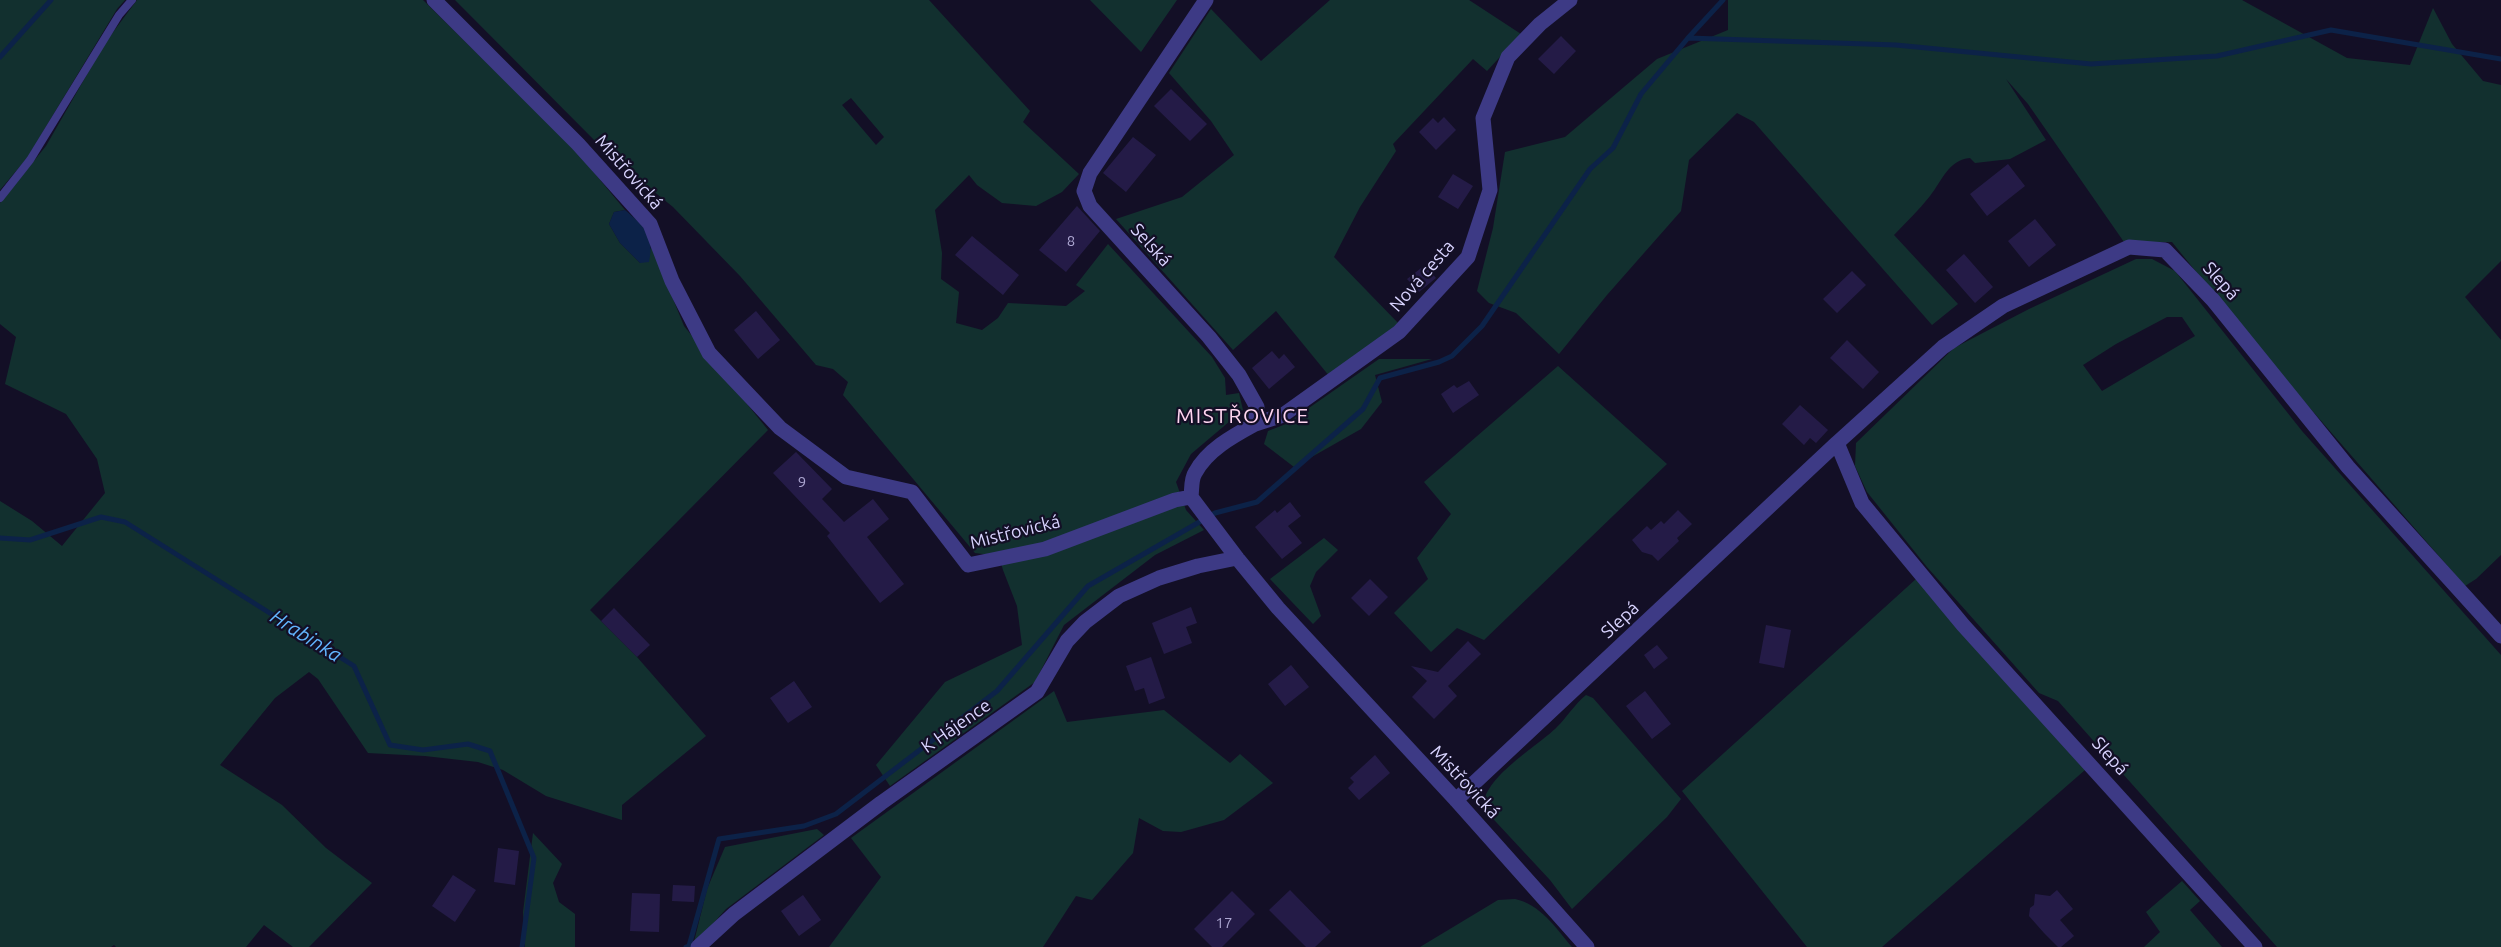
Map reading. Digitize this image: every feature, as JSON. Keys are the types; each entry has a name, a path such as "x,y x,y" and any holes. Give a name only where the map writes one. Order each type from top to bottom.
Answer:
{"street":[{"name":"Mistřovická","path":"434,0 578,144 650,224 672,280 709,352 780,428 846,477 912,492 968,565 1045,549 1175,500 1191,497 1237,558 1587,947"},
{"name":"Selská","path":"1206,0 1090,173 1084,191 1090,206 1209,337 1239,375 1257,406 1255,424"},
{"name":"Nová cesta","path":"1255,424 1283,415 1399,332 1468,257 1490,190 1483,118 1508,57 1540,24 1570,0"},
{"name":"Slepá","path":"1456,800 1942,346 2003,306 2129,247 2165,250 2213,300 2348,468 2501,636"},
{"path":"1191,497 1194,474 1210,454 1232,436 1255,424"},
{"name":"Slepá","path":"1837,443 1862,503 1964,625 2255,947"},
{"name":"K Hájence","path":"698,947 734,914 872,810 1037,692 1067,641 1085,622 1119,596 1159,578 1198,566 1237,558"}],"lane":[{"path":"0,198 30,160 119,15 132,0"}],"green space":[{"path":"0,0 125,0 117,9 27,158 0,190"},
{"path":"137,0 423,0 577,152 625,210 614,212 609,224 620,243 640,263 652,247 684,326 768,430 590,610 637,657 706,736 622,805 622,820 546,796 503,770 478,762 368,753 318,679 309,672 275,698 220,765 282,805 326,848 372,883 309,947 293,947 264,925 246,947 116,947 114,945 111,947 0,947 0,501 32,521 62,546 105,493 97,459 66,414 5,384 16,337 0,324 0,203 46,146 105,43"},
{"path":"455,0 929,0 1030,111 1023,122 1079,174 1062,192 1036,206 1002,203 977,185 969,175 935,210 942,253 941,279 959,292 956,323 982,330 998,318 1008,303 1066,306 1085,291 1076,285 1108,244 1212,357 1225,378 1226,395 1239,393 1243,410 1191,454 1176,482 1186,510 1204,530 1155,555 1064,625 1035,682 890,786 876,765 945,682 1022,645 1017,606 999,556 975,553 843,395 848,382 833,369 816,365 740,276 673,207 610,156","holes":["851,98 884,137 876,145 842,105"]},
{"path":"1090,0 1177,0 1141,52"},
{"path":"1330,0 1469,0 1521,34 1487,71 1473,59 1393,144 1396,151 1360,207 1334,257 1399,324 1330,377 1276,311 1233,350 1116,219 1182,197 1234,155 1211,121 1169,73 1211,9 1261,61"},
{"path":"1728,0 2242,0 2347,58 2410,65 2433,8 2452,44 2483,81 2501,85 2501,261 2465,297 2501,340 2501,555 2476,579 2465,586 2262,353 2172,242 2124,242 2028,104 2006,79 2046,140 2010,159 1975,163 1970,158 1956,163 1946,172 1926,201 1894,235 1958,304 1932,325 1754,122 1737,113 1689,160 1681,211 1559,354 1516,313 1489,303 1477,291 1493,228 1505,152 1565,137 1657,59 1728,30"},
{"path":"2136,259 2152,259 2175,271 2302,431 2501,655 2501,947 2277,947 2058,701 2039,693 1927,567 1867,492 1855,466 1856,443 1954,348 2029,309","holes":["2167,317 2182,317 2195,336 2102,391 2083,365 2116,344"]},
{"path":"1379,359 1432,359 1375,375 1382,402 1361,429 1294,467 1264,444 1268,431 1286,424"},
{"path":"1558,366 1667,464 1484,640 1457,628 1431,652 1394,613 1428,579 1417,558 1451,514 1424,482"},
{"path":"1324,538 1338,550 1316,572 1310,586 1321,616 1313,624 1270,579"},
{"path":"1916,579 2085,770 1882,947 1807,947 1682,791"},
{"path":"1054,691 1067,722 1164,710 1230,763 1240,754 1273,783 1224,820 1181,832 1163,831 1139,818 1133,853 1092,900 1076,896 1043,947 829,947 881,877 851,838"},
{"path":"1586,695 1593,698 1681,799 1667,817 1572,909 1550,880 1483,808 1485,796 1501,774 1557,727"},
{"path":"817,829 824,835 726,909 693,946 707,889 725,847"},
{"path":"533,833 562,864 553,883 559,902 575,914 575,947 525,947 523,912"},
{"path":"2182,881 2200,901 2190,910 2222,947 2144,947 2160,932 2146,912"},
{"path":"1515,899 1540,911 1572,947 1420,947 1498,900"}],"water":[{"path":"625,210 647,232 651,244 649,262 640,263 620,243 609,224 614,212"}],"building":[{"path":"1561,36 1576,51 1554,74 1538,59"},
{"path":"1171,89 1207,124 1190,141 1154,106"},
{"path":"1444,117 1456,130 1436,150 1419,132 1433,118 1438,123"},
{"path":"1133,137 1156,155 1126,192 1103,173"},
{"path":"2008,164 2025,186 1987,216 1970,194"},
{"path":"1453,174 1473,186 1458,209 1438,197"},
{"path":"1077,206 1100,231 1066,272 1039,250"},
{"path":"2035,219 2056,245 2029,267 2008,241"},
{"path":"972,236 1019,275 1003,295 955,255"},
{"path":"1964,254 1993,287 1975,303 1946,270"},
{"path":"1425,265 1436,278 1419,292 1407,279"},
{"path":"1852,271 1866,285 1837,313 1823,299"},
{"path":"756,311 780,340 758,359 734,330"},
{"path":"1847,340 1879,372 1863,389 1830,358"},
{"path":"1272,351 1279,359 1284,354 1295,367 1269,389 1252,368"},
{"path":"1469,381 1479,395 1453,413 1441,394 1454,385 1457,388"},
{"path":"1800,405 1828,430 1816,443 1810,438 1804,445 1782,424"},
{"path":"796,452 832,489 822,499 844,522 873,499 889,519 867,537 904,584 880,603 827,536 830,533 773,473"},
{"path":"1290,502 1301,516 1288,526 1302,543 1282,559 1255,527 1275,510 1277,513"},
{"path":"1678,510 1692,524 1677,538 1679,541 1658,561 1652,555 1642,552 1632,540 1647,526 1651,530 1661,521 1664,524"},
{"path":"1370,579 1388,597 1369,616 1351,598"},
{"path":"1191,607 1197,623 1186,627 1192,643 1164,654 1152,623"},
{"path":"614,608 650,645 637,657 601,621"},
{"path":"1766,625 1791,630 1784,668 1759,663"},
{"path":"1468,641 1481,654 1448,686 1457,696 1434,719 1412,697 1427,681 1411,666 1438,672"},
{"path":"1657,645 1668,658 1654,669 1644,655"},
{"path":"1151,657 1165,698 1149,704 1144,688 1135,691 1126,666"},
{"path":"1291,665 1309,687 1285,706 1268,684"},
{"path":"794,681 812,707 788,723 770,698"},
{"path":"1645,691 1671,724 1652,739 1626,706"},
{"path":"1375,755 1390,773 1359,800 1348,788 1354,782 1350,778"},
{"path":"498,848 519,851 515,885 494,882"},
{"path":"453,875 476,890 455,922 432,906"},
{"path":"673,885 695,886 694,902 672,901"},
{"path":"1290,890 1331,932 1315,947 1306,947 1269,910"},
{"path":"2057,890 2073,909 2060,920 2074,936 2061,947 2058,947 2029,916 2030,908 2034,905 2035,894 2050,896"},
{"path":"1232,891 1255,914 1222,947 1212,947 1194,929"},
{"path":"632,893 660,894 659,932 630,931"},
{"path":"803,895 821,920 799,936 781,911"}],"waterway":[{"path":"0,57 51,0"},
{"path":"1688,38 1723,0"},
{"path":"686,947 689,946 719,839 804,826 836,814 997,691 1088,586 1215,513 1257,502 1363,409 1380,378 1439,362 1452,356 1482,326 1590,169 1613,148 1641,94 1688,38 1896,45 2091,64 2217,56 2331,30 2501,59"},
{"name":"Hrabinka","path":"0,538 30,540 101,517 125,522 354,666 390,745 423,750 468,744 490,751 534,858 522,947"}],"district":[{"name":"MISTŘOVICE","path":"1243,416"}]}
